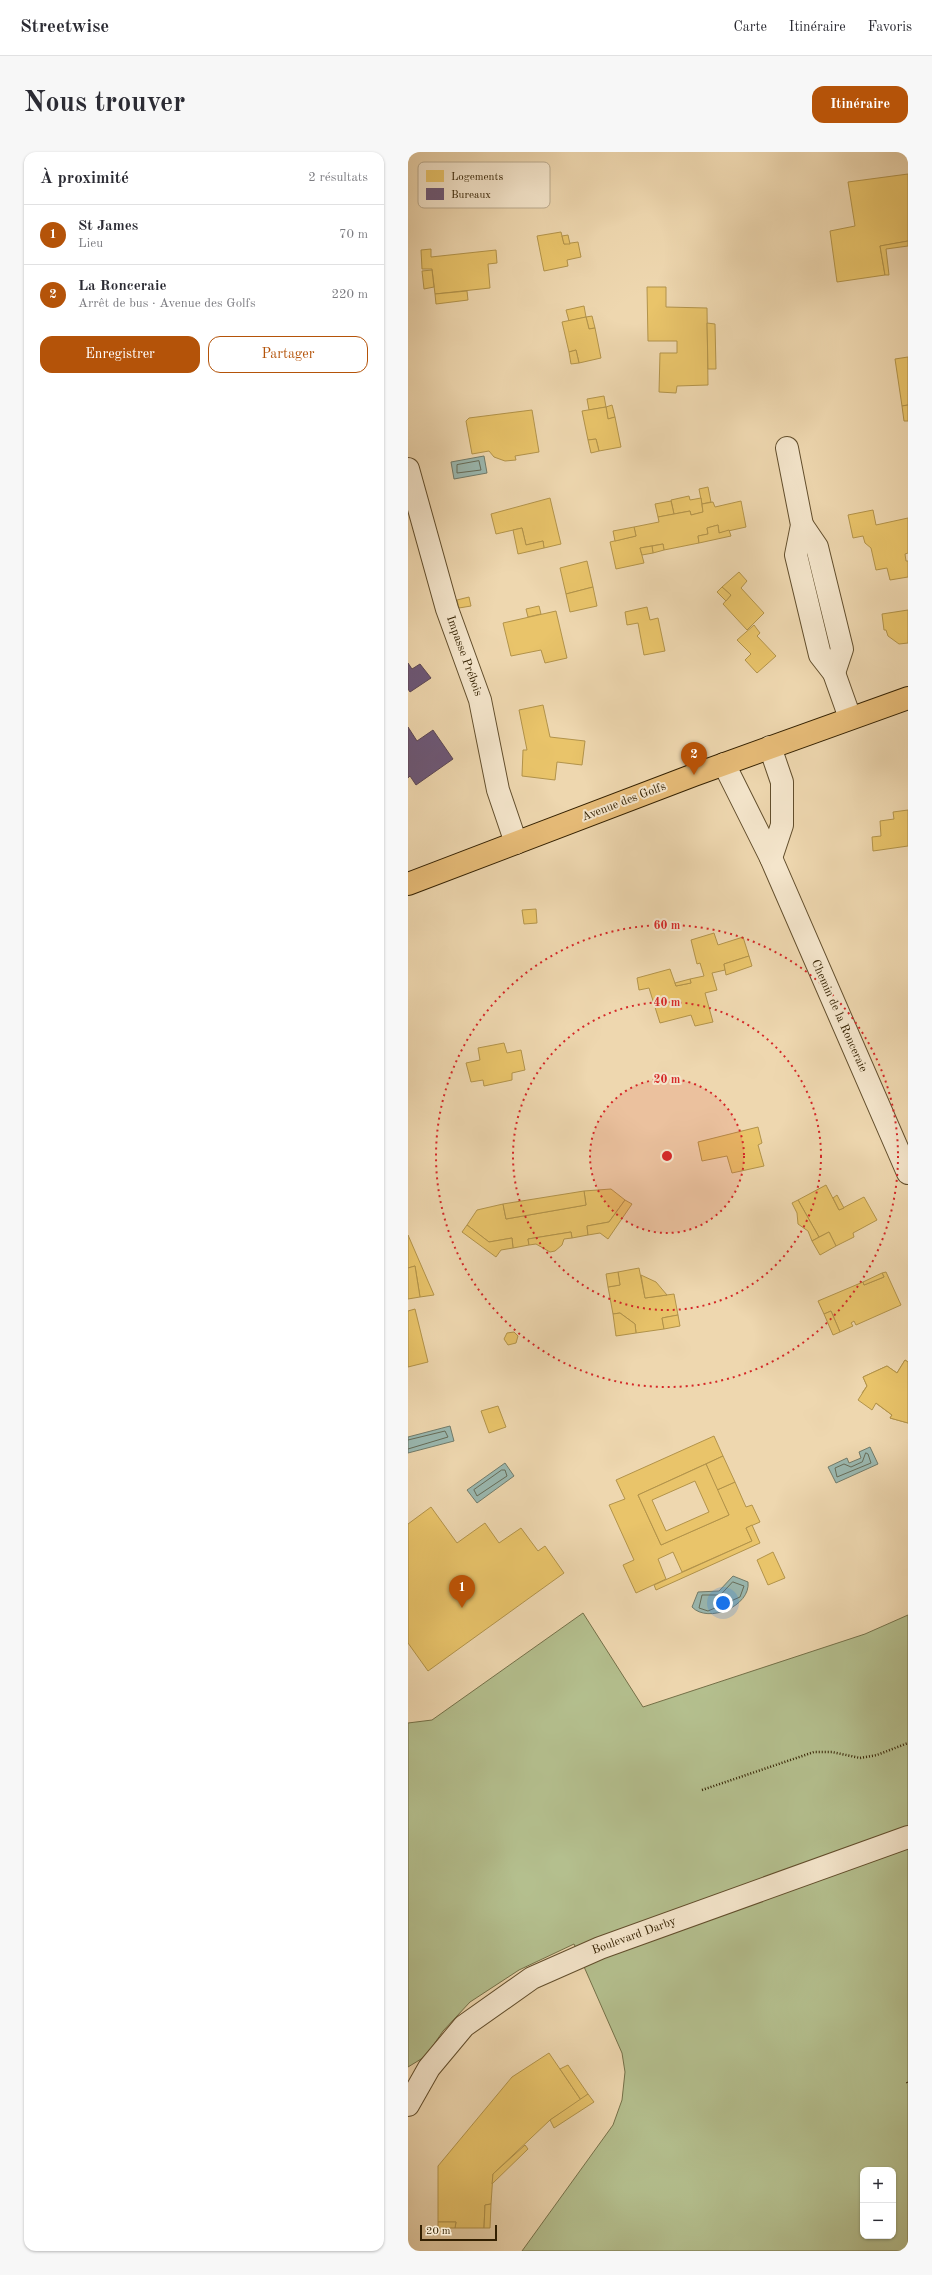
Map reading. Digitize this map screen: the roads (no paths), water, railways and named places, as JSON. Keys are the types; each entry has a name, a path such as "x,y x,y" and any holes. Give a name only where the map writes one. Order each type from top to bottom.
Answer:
{"main road":[{"name":"Avenue des Golfs","path":"408,884 724,764 908,698"}],"street":[{"path":"787,448 802,525 817,547 842,649 834,673 850,718"},
{"name":"Impasse Prébois","path":"408,469 447,609 480,700 498,790 516,843"},
{"path":"770,747 782,782 782,825 771,858"},
{"name":"Chemin de la Ronceraie","path":"724,764 771,858 908,1173"},
{"name":"Boulevard Darby","path":"408,2105 429,2068 464,2026 532,1978 600,1948 908,1837"}],"water":[{"path":"484,456 487,473 454,479 451,462"},
{"path":"450,1426 454,1441 408,1453 408,1437"},
{"path":"870,1447 878,1464 836,1483 828,1467 847,1458 849,1463 861,1458 859,1452"},
{"path":"505,1463 514,1476 477,1503 467,1490"},
{"path":"733,1576 748,1582 747,1591 736,1605 718,1613 708,1614 699,1612 692,1607 698,1592 719,1591"}],"place":[{"name":"La Ronceraie","path":"694,775"},
{"name":"St James","path":"462,1608"}]}
